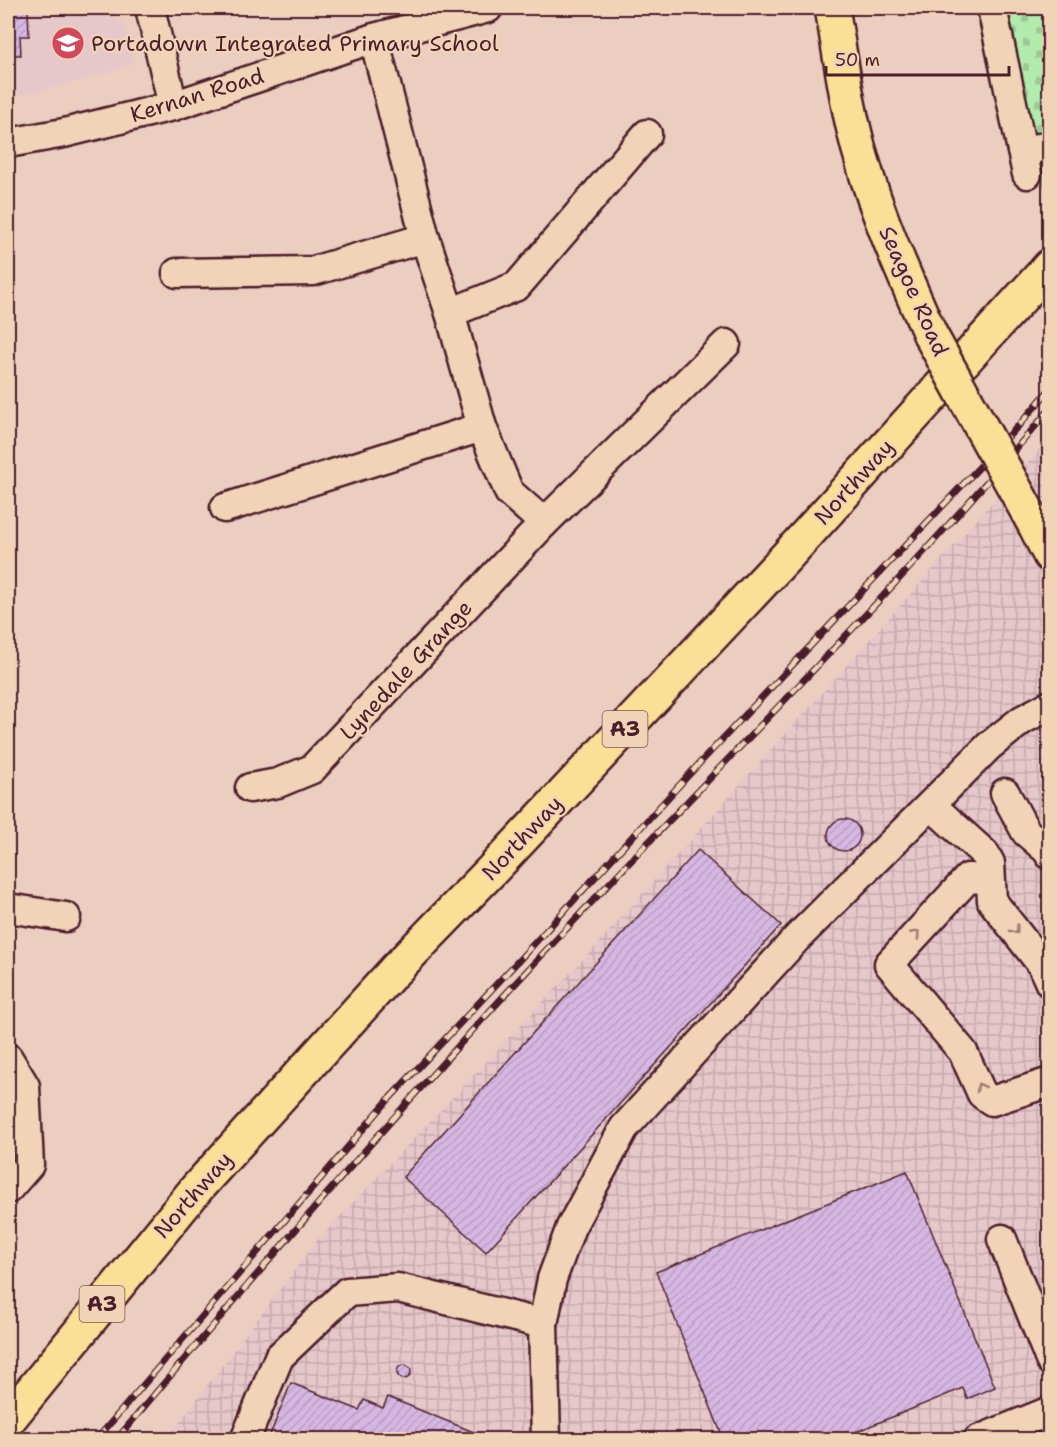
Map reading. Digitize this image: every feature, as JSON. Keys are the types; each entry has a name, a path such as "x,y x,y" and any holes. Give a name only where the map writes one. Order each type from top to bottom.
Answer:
{"main road":[{"name":"Seagoe Road","path":"827,14 844,78 861,160 893,250 930,334 1042,541"},
{"name":"Northway","path":"8,1420 197,1188 395,970 503,859 788,555 1050,266"}],"street":[{"path":"150,8 173,106"},
{"name":"Kernan Road","path":"8,143 64,134 173,106 374,38 488,8"},
{"path":"992,8 1024,163 1050,146"},
{"path":"374,38 425,238 450,313 482,428 509,492 544,523"},
{"path":"450,313 518,286 646,134"},
{"path":"177,273 314,271 425,238"},
{"name":"Lynedale Grange","path":"250,788 278,783 312,769 544,523 726,345"},
{"path":"225,508 482,428"},
{"path":"546,1440 543,1324 552,1279 571,1227 624,1128 797,938 932,806 989,746 1022,720 1050,705"},
{"path":"1005,793 1026,832 1050,855"},
{"path":"932,806 988,867 993,901 1042,965 1050,983"},
{"path":"1026,832 988,867 968,878 889,964 963,1052 982,1094 992,1101 1050,1082"},
{"path":"8,908 66,917"},
{"path":"8,1058 25,1086 28,1165 8,1189"},
{"path":"1002,1239 1050,1360"},
{"path":"245,1440 279,1357 347,1292 398,1288 543,1324"},
{"path":"978,1440 1040,1423"}],"shaded area":[{"name":"Portadown Integrated Primary School","path":"8,8 97,8 99,14 124,23 134,63 91,78 8,98"},
{"path":"1049,439 1049,1439 166,1440 315,1243 592,950"}],"green space":[{"path":"1008,8 1049,8 1050,197 1047,199"}],"building":[{"path":"8,8 28,8 29,36 20,36 21,55 8,55"},
{"path":"844,819 856,823 860,835 856,847 844,851 832,847 828,835 832,823"},
{"path":"698,850 781,925 486,1252 403,1177"},
{"path":"907,1171 995,1387 967,1399 963,1388 836,1440 724,1440 656,1272"},
{"path":"404,1365 409,1367 411,1372 409,1377 404,1379 399,1377 397,1372 399,1367"},
{"path":"291,1383 359,1410 364,1400 383,1408 388,1397 493,1440 268,1440"}],"railway":[{"path":"96,1440 389,1099 696,767 1021,423 1050,389"},
{"path":"116,1440 318,1203 473,1029 857,624 987,482 1050,409"}],"place":[{"name":"Portadown Integrated Primary School","path":"68,43"}]}
